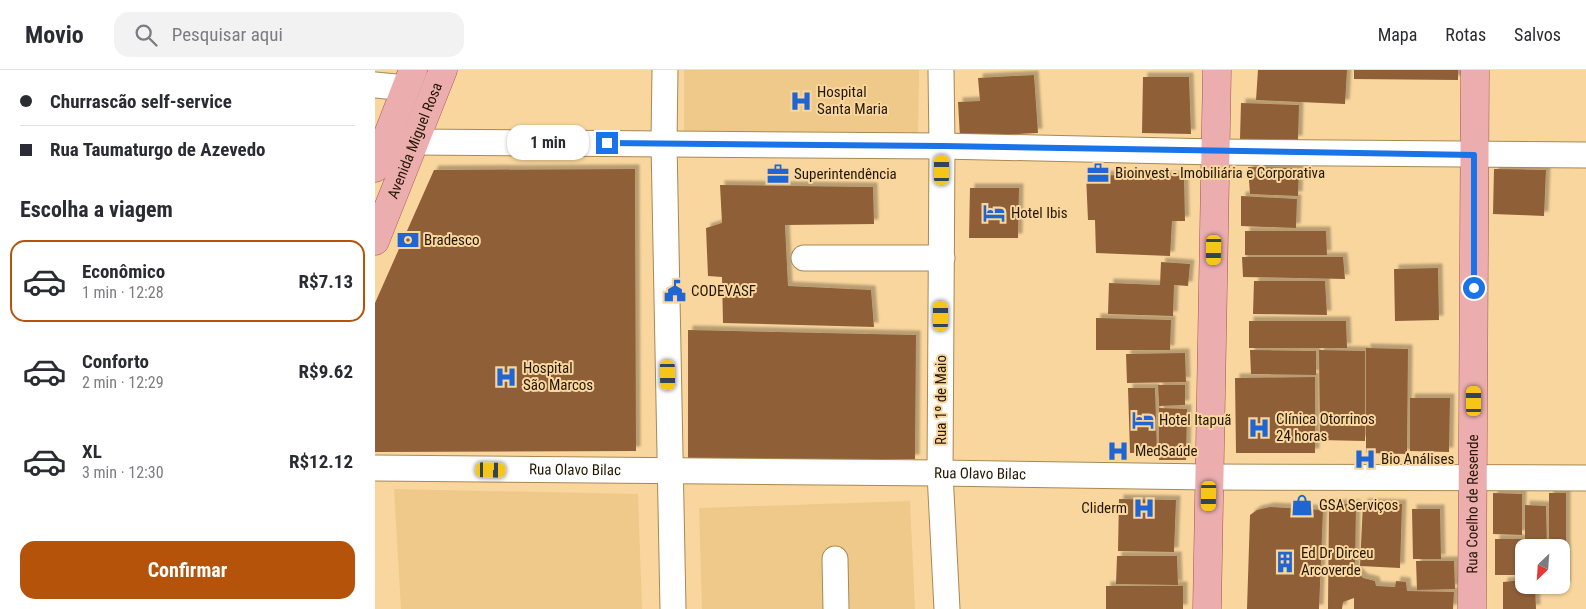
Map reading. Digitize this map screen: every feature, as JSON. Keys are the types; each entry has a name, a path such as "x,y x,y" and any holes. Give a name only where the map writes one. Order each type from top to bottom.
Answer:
{"main road":[{"name":"Avenida Miguel Rosa","path":"375,241 443,70"},
{"path":"1207,609 1217,70"},
{"name":"Rua Coelho de Resende","path":"1472,609 1475,70"},
{"name":"Avenida Miguel Rosa","path":"378,153 409,79"}],"street":[{"path":"665,70 664,143 673,609"},
{"name":"Rua 1º de Maio","path":"941,70 940,472 947,609"},
{"path":"375,85 409,79"},
{"path":"415,142 942,146 1216,152 1586,155"},
{"path":"804,258 942,258"},
{"name":"Rua Olavo Bilac","path":"375,468 670,472 940,472 1209,477 1586,478"},
{"path":"835,559 836,609"}],"shaded area":[{"name":"Hospital Santa Maria","path":"684,70 919,70 918,136 684,133"},
{"path":"394,489 638,494 642,609 401,609"},
{"path":"910,501 915,609 702,609 699,508"}],"building":[{"path":"1258,70 1347,70 1345,104 1256,100"},
{"path":"1354,70 1458,70 1458,80 1354,79"},
{"path":"1034,75 1038,133 960,137 958,102 980,101 978,78"},
{"path":"1143,77 1189,77 1191,134 1142,133"},
{"path":"1241,103 1299,105 1298,140 1240,139"},
{"path":"1248,167 1299,168 1298,196 1250,194"},
{"name":"Hospital São Marcos","path":"635,169 636,451 375,452 375,303 434,170"},
{"path":"1494,169 1546,170 1544,216 1493,214"},
{"path":"1086,175 1184,176 1185,221 1172,221 1170,256 1096,253 1095,220 1088,220"},
{"path":"720,185 873,187 874,224 785,225 788,286 871,290 874,327 723,323 722,277 708,276 706,228 722,223"},
{"name":"Hotel Ibis","path":"970,188 1019,188 1018,238 969,238"},
{"path":"1241,196 1297,199 1296,228 1241,226"},
{"path":"1245,231 1326,231 1327,255 1245,255"},
{"path":"1242,257 1343,257 1345,279 1243,277"},
{"path":"1161,262 1190,264 1188,286 1174,285 1173,316 1108,314 1109,283 1160,285"},
{"path":"1438,268 1439,320 1395,321 1394,269"},
{"path":"1254,281 1325,281 1327,315 1253,314"},
{"path":"1096,318 1171,320 1170,350 1096,350"},
{"path":"1249,321 1346,321 1347,348 1249,348"},
{"path":"688,330 916,335 915,459 688,459"},
{"path":"1366,348 1408,349 1407,454 1366,453"},
{"path":"1250,350 1316,351 1316,375 1251,374"},
{"path":"1319,350 1365,351 1365,441 1320,440"},
{"path":"1185,353 1186,382 1127,383 1126,354"},
{"path":"1315,377 1315,453 1236,453 1235,378"},
{"path":"1158,385 1185,385 1185,405 1159,406"},
{"name":"Hotel Itapuã","path":"1128,388 1155,388 1157,452 1130,453"},
{"path":"1410,398 1450,398 1449,452 1410,451"},
{"path":"1159,408 1187,409 1186,460 1159,460"},
{"path":"1493,493 1522,494 1522,535 1493,534"},
{"path":"1549,493 1566,493 1566,539 1549,539"},
{"path":"1119,499 1176,500 1174,552 1118,551"},
{"path":"1363,503 1402,504 1400,568 1360,566"},
{"path":"1329,504 1356,504 1355,569 1363,578 1375,581 1376,586 1395,587 1396,581 1406,582 1407,591 1454,592 1453,609 1354,609 1354,598 1343,602 1342,609 1328,609"},
{"path":"1525,505 1546,506 1547,539 1525,539"},
{"name":"Ed Dr Dirceu Arcoverde","path":"1270,507 1323,510 1319,609 1247,609 1250,515 1257,510"},
{"path":"1412,509 1440,509 1441,559 1413,559"},
{"path":"1495,539 1515,539 1515,575 1495,575"},
{"path":"1117,556 1177,556 1178,585 1116,584"},
{"path":"1416,561 1454,561 1455,589 1417,590"},
{"path":"1515,581 1515,594 1535,594 1536,609 1503,609 1503,582"},
{"path":"1106,586 1183,586 1183,609 1106,609"}],"place":[{"name":"Hospital Santa Maria","path":"801,101"},
{"name":"Bioinvest - Imobiliária e Corporativa","path":"1098,173"},
{"name":"Superintendência","path":"778,174"},
{"name":"Hotel Ibis","path":"994,213"},
{"name":"Bradesco","path":"408,240"},
{"name":"CODEVASF","path":"675,291"},
{"name":"Hospital São Marcos","path":"506,377"},
{"name":"Hotel Itapuã","path":"1143,420"},
{"name":"Clínica Otorrinos 24 horas","path":"1259,428"},
{"name":"MedSaúde","path":"1118,451"},
{"name":"Bio Análises","path":"1365,459"},
{"name":"GSA Serviços","path":"1302,505"},
{"name":"Cliderm","path":"1144,508"},
{"name":"Ed Dr Dirceu Arcoverde","path":"1285,562"}],"route":[{"path":"607,143 942,146 1474,155 1474,288"}]}
